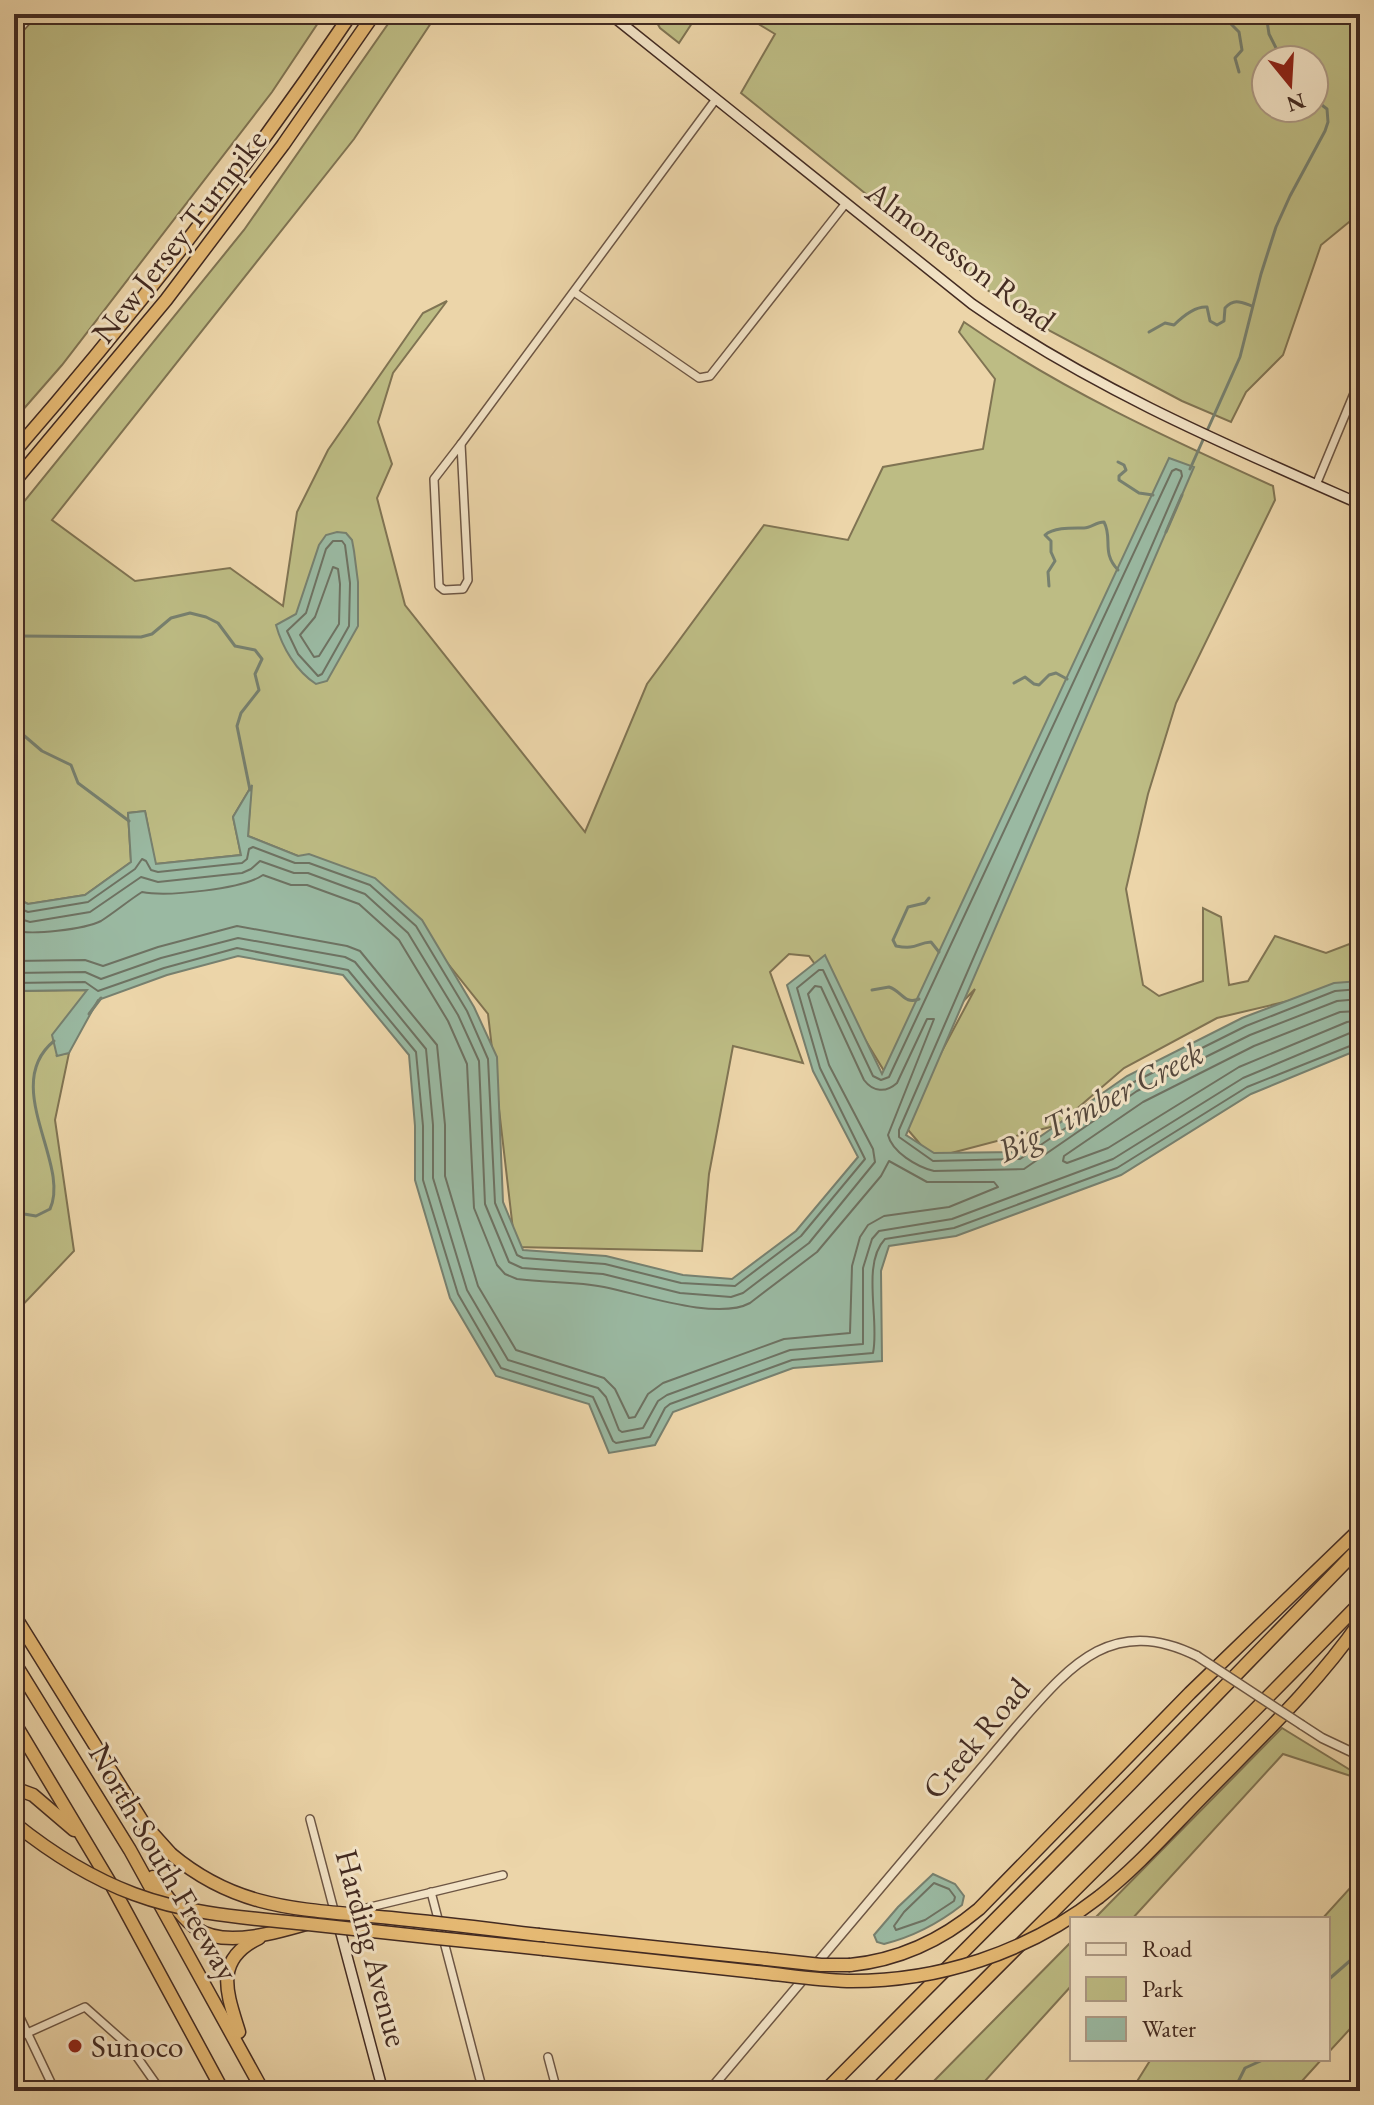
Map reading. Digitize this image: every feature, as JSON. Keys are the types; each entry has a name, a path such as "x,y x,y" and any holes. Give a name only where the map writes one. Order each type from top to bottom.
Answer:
{"highway":[{"name":"New Jersey Turnpike","path":"14,452 80,376 217,203 351,14"},
{"name":"New Jersey Turnpike","path":"14,482 166,300 283,145 374,14"},
{"path":"14,1615 144,1824 171,1854 225,1890 270,1905 821,1965 850,1965 916,1949 944,1935 979,1909 1190,1693 1360,1529"},
{"path":"827,2091 1360,1547"},
{"path":"875,2091 1360,1603"},
{"path":"14,1823 50,1850 109,1883 174,1906 235,1916 756,1972 858,1981 900,1978 939,1972 1012,1949 1067,1919 1099,1897 1135,1865 1302,1695 1360,1622"},
{"name":"North-South Freeway","path":"14,1662 130,1850 263,2091"},
{"name":"North-South Freeway","path":"14,1722 85,1841 223,2091"},
{"path":"14,1788 33,1795 85,1841"},
{"path":"130,1850 199,1930 211,1936 227,1939 276,1931 336,1915"},
{"path":"247,2058 229,1999 227,1972 243,1948 276,1931"},
{"path":"865,2091 966,1997"}],"main road":[{"name":"Almonesson Road","path":"610,14 972,304 1012,332 1088,376 1192,429 1360,504"},
{"name":"Harding Avenue","path":"336,1915 383,2091"}],"street":[{"path":"14,35 33,14"},
{"path":"461,444 468,580 463,589 444,590 439,586 434,479 716,99"},
{"path":"574,292 699,378 710,376 846,203"},
{"path":"1316,485 1360,379"},
{"name":"Creek Road","path":"709,2091 1016,1727 1065,1672 1097,1651 1136,1641 1169,1644 1197,1656 1322,1738 1360,1756"},
{"name":"Harding Avenue","path":"310,1819 336,1915"},
{"path":"336,1915 503,1875"},
{"path":"431,1892 483,2091"},
{"path":"14,2005 55,2091"},
{"path":"14,2039 85,2007 130,2047 161,2091"},
{"path":"548,2057 557,2091"}],"green space":[{"path":"14,14 324,14 272,92 62,365 14,420"},
{"path":"395,14 437,14 354,139 52,520 135,581 230,568 283,606 297,512 328,450 423,313 447,301 393,373 378,422 392,464 377,498 405,605 585,832 647,684 764,525 848,540 883,467 983,449 995,379 959,332 964,322 1076,391 1273,486 1275,500 1176,703 1148,794 1126,889 1143,985 1159,996 1203,981 1203,908 1221,917 1229,985 1248,981 1275,936 1326,953 1360,940 1360,984 1217,1018 1124,1068 1058,1125 932,1158 903,1124 975,989 889,1079 844,1005 809,956 789,954 770,972 803,1063 733,1046 709,1174 702,1251 515,1247 488,1014 401,905 248,836 251,787 233,817 241,855 155,864 145,811 128,813 131,862 85,895 28,904 14,897 14,514 244,230"},
{"path":"652,14 698,14 679,43 660,28"},
{"path":"742,14 1360,14 1360,213 1321,245 1283,355 1246,392 1231,422 1182,401 1035,323 970,278 741,93 775,34"},
{"path":"88,990 57,1055 69,1053 55,1120 74,1251 14,1314 14,991"},
{"path":"1282,1728 1360,1776 1360,1779 1283,1754 1134,1917 1096,1917"},
{"path":"1360,1877 1360,2018 1330,2051 1330,1917 1324,1917"},
{"path":"1070,1943 1070,1987 976,2091 924,2091"},
{"path":"1150,2061 1320,2061 1293,2091 1131,2091"}],"water":[{"name":"Big Timber Creek","path":"1169,458 1194,467 906,1135 934,1153 1018,1152 1127,1076 1242,1018 1334,983 1360,981 1360,1049 1251,1094 1121,1175 956,1236 889,1246 881,1271 882,1361 793,1368 673,1412 655,1445 609,1453 589,1404 496,1376 450,1298 415,1180 415,1126 409,1055 343,975 238,956 167,975 98,1000 69,1053 57,1056 52,1035 87,990 14,991 14,897 28,904 85,895 131,862 128,813 145,811 156,864 241,855 233,817 252,785 248,836 298,856 309,854 375,878 422,920 474,1007 497,1057 503,1202 523,1250 606,1256 683,1275 732,1279 796,1231 858,1157 813,1071 787,985 825,955 882,1074"},
{"path":"346,533 352,540 358,582 358,626 327,681 316,684 291,658 276,625 296,614 319,545 326,535"},
{"path":"933,1874 955,1884 964,1896 962,1905 915,1933 884,1944 877,1942 874,1935"}],"waterway":[{"path":"1227,14 1230,23 1239,32 1242,50 1235,58 1239,72"},
{"path":"1266,14 1274,44"},
{"path":"1190,469 1240,357 1276,227 1327,124"},
{"path":"1149,332 1165,323 1174,325 1198,308 1207,307 1210,321 1217,325 1224,321 1225,308 1231,303 1241,302 1252,306"},
{"path":"1118,462 1126,470 1119,480 1139,493 1153,495"},
{"path":"1166,532 1182,495"},
{"path":"1049,586 1048,572 1055,561 1051,541 1045,535 1058,529 1087,528 1104,522 1108,551 1118,570"},
{"path":"18,636 141,637 152,634 171,618 190,613 218,623 235,646 255,650 262,659 255,674 259,690 241,713 237,726 250,790"},
{"path":"1014,683 1025,677 1039,685 1049,675 1056,673 1067,679"},
{"path":"14,727 42,751 71,765 78,783 129,821"},
{"path":"929,898 925,903 908,907 893,940 896,946 903,947 931,942 939,952"},
{"path":"872,990 889,987 906,999 919,999"},
{"path":"89,1014 101,998"},
{"path":"14,1205 24,1214 36,1216 50,1209 54,1191 52,1170 35,1102 34,1079 39,1059 54,1041"},
{"path":"1330,1978 1360,1952"},
{"path":"1229,2091 1245,2068 1261,2061"}],"place":[{"name":"Sunoco","path":"75,2046"}]}
